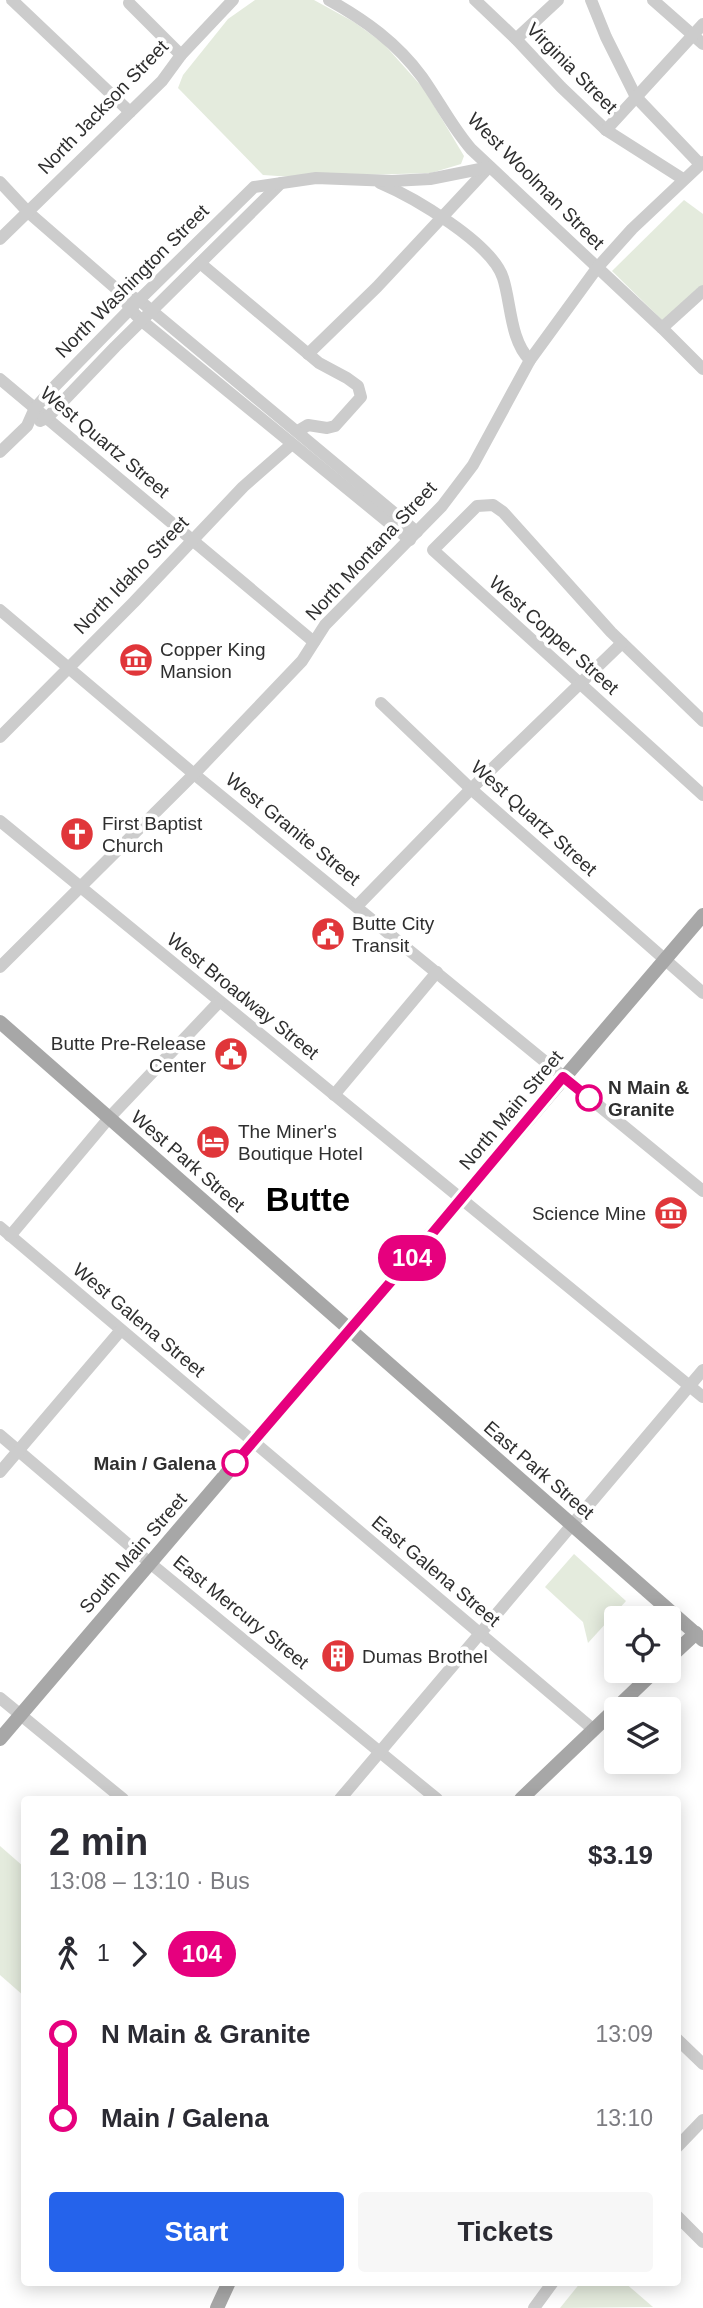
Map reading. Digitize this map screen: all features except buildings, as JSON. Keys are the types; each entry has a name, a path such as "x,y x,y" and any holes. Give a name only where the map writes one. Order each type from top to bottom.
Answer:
{"main road":[{"name":"North Main Street","path":"350,1330 703,915"},
{"name":"West Park Street","path":"0,1022 350,1330"},
{"name":"South Main Street","path":"0,1739 350,1330"},
{"name":"East Park Street","path":"350,1330 573,1526 701,1633"},
{"path":"681,1649 701,1633"},
{"path":"524,1796 643,1683"},
{"path":"218,2308 227,2286"}],"street":[{"path":"13,0 131,112"},
{"name":"West Woolman Street","path":"329,0 345,5 385,36 423,79 462,138 489,167 703,369"},
{"name":"Virginia Street","path":"475,0 606,130 681,181"},
{"path":"516,39 558,0"},
{"path":"591,0 636,97 701,163"},
{"path":"653,0 703,44"},
{"path":"129,3 181,55"},
{"name":"North Jackson Street","path":"0,239 162,80 224,3"},
{"path":"606,130 703,24"},
{"name":"North Montana Street","path":"0,967 194,774 302,661 325,625 442,506 473,465 530,360 597,268 664,197 701,163"},
{"path":"308,354 443,218 489,167"},
{"name":"North Washington Street","path":"27,426 35,408 250,190 263,185 316,178 430,179 489,167"},
{"path":"373,180 443,218 467,236 500,270 512,321 522,348 530,360"},
{"path":"0,182 28,212 292,444 413,536"},
{"name":"North Washington Street","path":"0,452 27,426 47,418 281,183"},
{"path":"200,263 308,354 358,386 360,397 335,426 327,428 308,425 298,431"},
{"path":"662,328 703,291"},
{"path":"147,316 163,319 298,431 413,536"},
{"name":"West Quartz Street","path":"0,379 314,642"},
{"name":"North Idaho Street","path":"0,737 243,487 292,444"},
{"name":"West Copper Street","path":"622,643 503,512 493,505 485,504 471,510 433,550 703,795"},
{"name":"West Granite Street","path":"0,610 194,774 703,1191"},
{"path":"357,906 471,789 622,643 703,721"},
{"name":"West Quartz Street","path":"381,703 471,789 703,993"},
{"name":"West Broadway Street","path":"0,821 703,1397"},
{"path":"334,1095 437,972"},
{"path":"5,1232 219,1002"},
{"name":"West Galena Street","path":"5,1232 253,1442"},
{"path":"0,1472 121,1330"},
{"path":"343,1796 703,1370"},
{"name":"East Mercury Street","path":"0,1434 150,1563 433,1796"},
{"name":"East Galena Street","path":"253,1442 594,1730"},
{"path":"0,1698 119,1796"},
{"path":"681,2043 703,2064"},
{"path":"681,2143 703,2120"},
{"path":"681,2221 703,2242"},
{"path":"534,2308 550,2286"}],"shaded area":[{"path":"255,0 314,0 354,22 383,43 424,89 464,156 461,164 431,173 293,177 263,175 178,88 183,75 228,19"},
{"path":"684,200 703,214 703,286 664,322 612,271"},
{"path":"574,1554 626,1601 621,1606 604,1606 604,1625 588,1643 583,1622 545,1587"},
{"path":"0,1846 21,1864 21,1993 0,1975"},
{"path":"578,2286 629,2286 653,2307 560,2308"}],"bus line":[{"name":"104","path":"235,1463 563,1077 589,1098"}],"place":[{"name":"Copper King Mansion","path":"136,660"},
{"name":"First Baptist Church","path":"77,834"},
{"name":"Butte City Transit","path":"328,934"},
{"name":"Butte Pre-Release Center","path":"231,1054"},
{"name":"N Main & Granite","path":"589,1098"},
{"name":"The Miner's Boutique Hotel","path":"213,1142"},
{"name":"Science Mine","path":"671,1213"},
{"name":"Main / Galena","path":"235,1463"},
{"name":"Dumas Brothel","path":"338,1656"}],"district":[{"name":"Butte","path":"308,1199"}]}
